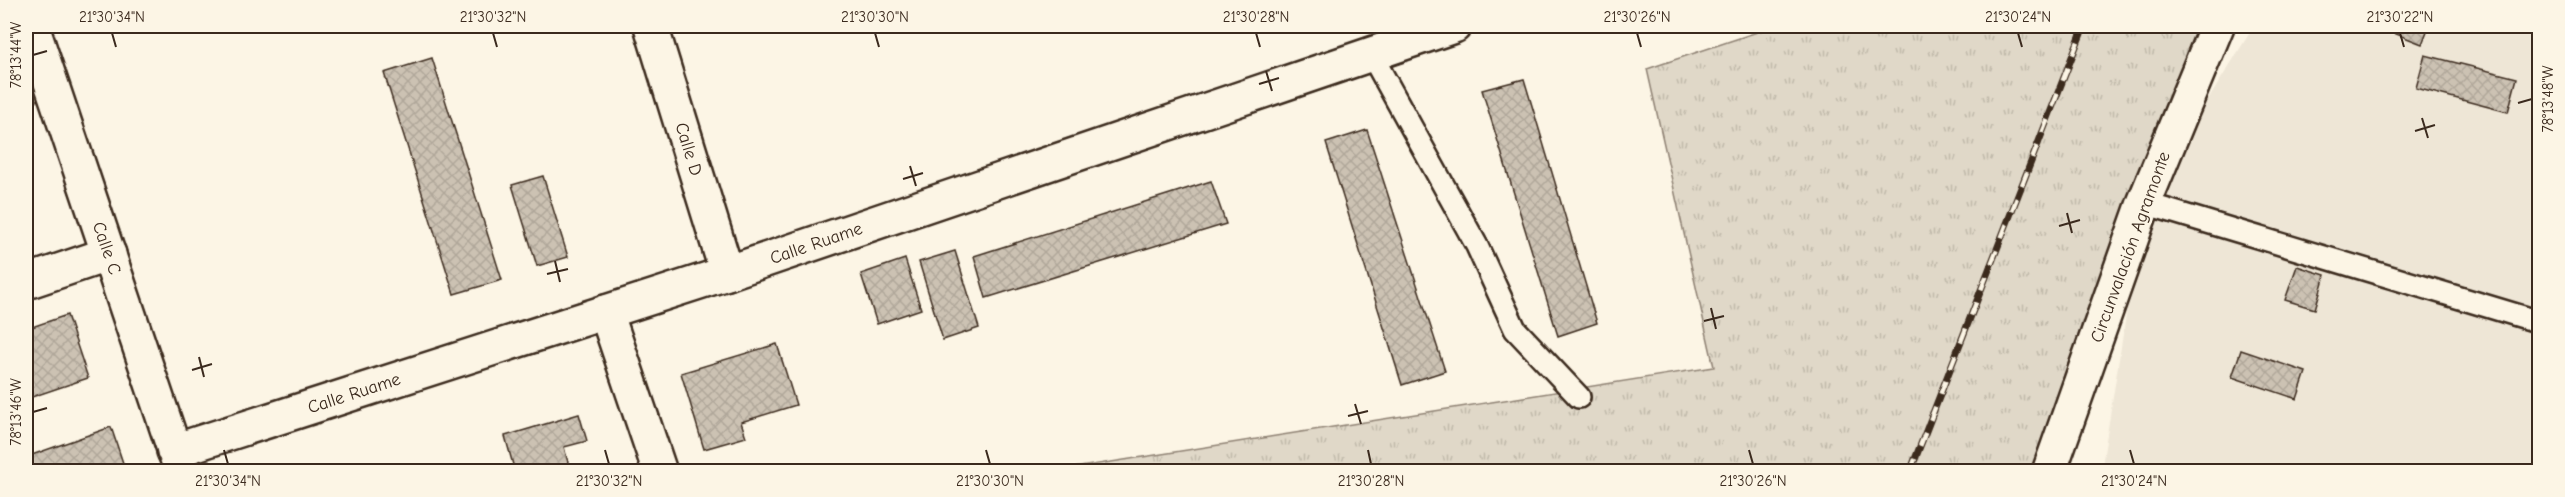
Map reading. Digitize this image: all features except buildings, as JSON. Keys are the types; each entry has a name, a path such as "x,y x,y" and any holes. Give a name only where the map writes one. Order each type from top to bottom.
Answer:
{"street":[{"name":"Calle C","path":"32,26 178,461"},
{"name":"Calle D","path":"651,26 727,273"},
{"name":"Calle Ruame","path":"178,461 606,312 1454,26"},
{"name":"Circunvalación Agramonte","path":"2049,471 2144,203 2217,26"},
{"path":"26,282 109,254"},
{"path":"606,312 660,471"}],"lane":[{"path":"1371,54 1477,246 1515,329 1579,397"},
{"path":"2144,203 2540,322"}],"shaded area":[{"path":"2254,26 2539,26 2539,471 2101,472 2144,203"}],"green space":[{"path":"1775,26 2224,26 2062,471 1048,472 1714,367 1647,69"}],"railway":[{"path":"1910,472 2084,26"}]}
